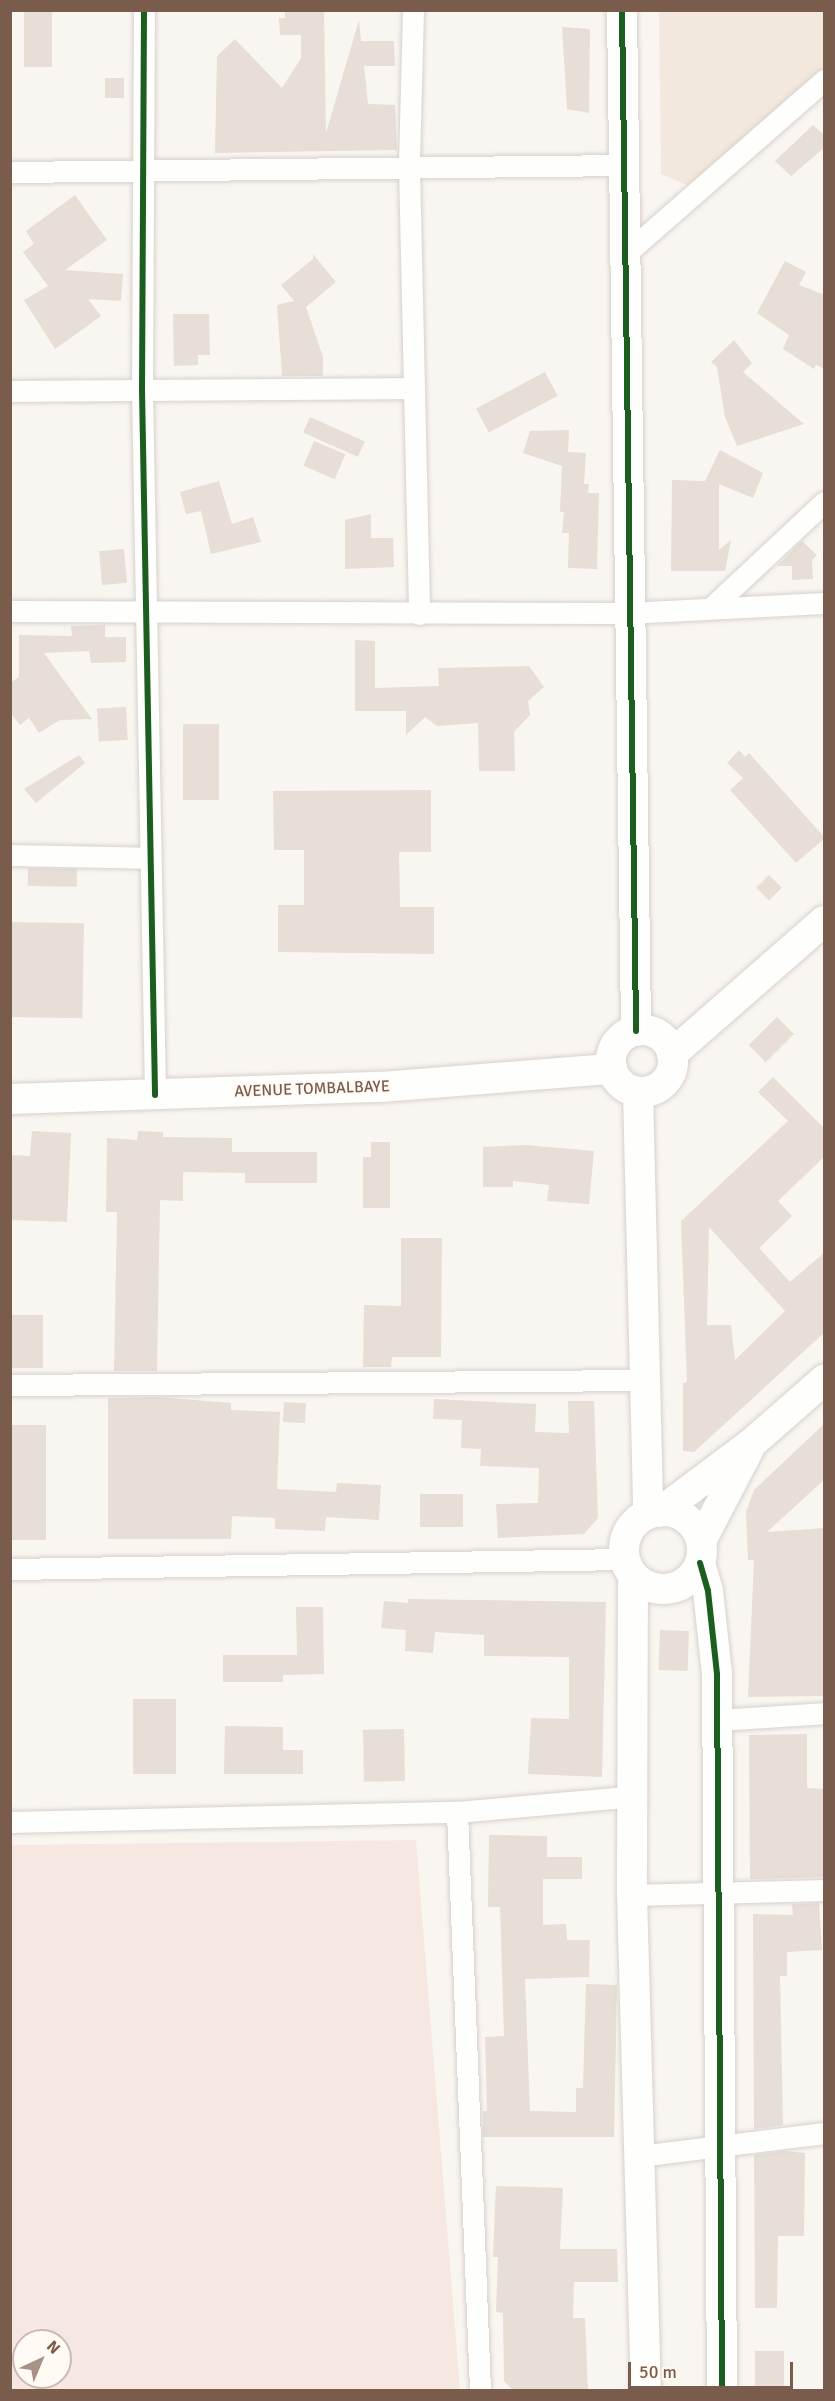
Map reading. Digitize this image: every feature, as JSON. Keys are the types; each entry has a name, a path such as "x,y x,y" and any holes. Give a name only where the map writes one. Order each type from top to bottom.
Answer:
{"street":[{"path":"144,10 142,390 147,614 148,858 155,1095"},
{"path":"413,10 409,167 419,614"},
{"path":"622,10 625,165 622,257 636,1031"},
{"path":"622,257 825,80"},
{"path":"10,172 142,167 625,165"},
{"path":"10,391 413,388"},
{"path":"713,606 825,502"},
{"path":"10,611 147,614 627,613 713,606 825,603"},
{"path":"10,855 148,858"},
{"path":"638,1092 665,1082 672,1054 825,921"},
{"path":"638,1092 617,1080 612,1069 616,1045 636,1031 658,1035 672,1054"},
{"name":"AVENUE TOMBALBAYE","path":"10,1099 381,1086 612,1069"},
{"path":"638,1092 643,1380 654,1513"},
{"path":"10,1385 643,1380"},
{"path":"646,2391 632,1895 635,1796 628,1532 752,1443 825,1380"},
{"path":"10,1569 629,1567 646,1586 678,1586 700,1552 752,1443"},
{"path":"654,1513 690,1522 700,1552 713,1627 717,1720 722,2145 722,2391"},
{"path":"717,1720 825,1713"},
{"path":"10,1822 457,1812 635,1796"},
{"path":"457,1812 480,2391"},
{"path":"632,1895 719,1895 825,1890"},
{"path":"639,2156 825,2133"}],"shaded area":[{"path":"659,11 824,11 824,67 689,186 661,174"},
{"path":"416,1840 460,2390 11,2390 11,1845"}],"building":[{"path":"24,10 52,10 52,67 24,67"},
{"path":"285,10 324,10 326,133 359,20 361,41 394,41 395,66 364,66 368,104 395,105 397,150 215,153 217,56 235,39 282,88 301,58 301,35 280,35 279,18 285,18"},
{"path":"562,27 590,29 589,113 567,109"},
{"path":"105,78 124,78 124,98 105,98"},
{"path":"813,125 825,136 825,147 791,176 775,161"},
{"path":"75,195 107,240 65,270 123,274 121,301 88,299 101,316 55,349 24,300 48,286 23,252 34,244 26,231"},
{"path":"313,254 336,282 306,307 323,357 323,376 282,376 277,305 294,301 281,285 313,259"},
{"path":"785,261 806,272 799,285 825,295 825,369 816,365 814,369 783,349 789,335 757,313"},
{"path":"173,314 209,314 210,355 198,355 198,365 174,366"},
{"path":"734,340 752,363 743,372 804,424 737,446 725,417 717,367 711,362"},
{"path":"545,372 558,396 489,432 476,409"},
{"path":"310,417 365,441 358,457 303,433"},
{"path":"569,430 568,452 586,453 584,484 589,484 588,493 599,493 597,569 568,568 569,533 562,533 564,512 560,512 562,466 523,453 530,431"},
{"path":"314,441 345,454 335,479 303,466"},
{"path":"720,450 763,473 753,498 719,484 719,550 731,540 725,571 671,571 672,480 705,481"},
{"path":"219,481 232,524 253,517 261,542 211,554 201,511 186,514 180,492"},
{"path":"371,514 371,538 393,538 394,567 345,569 345,520"},
{"path":"802,541 817,555 812,560 813,579 792,580 792,566 777,566"},
{"path":"124,549 127,583 102,585 99,551"},
{"path":"105,625 105,637 126,637 126,662 91,663 89,651 44,653 92,719 60,720 39,733 29,718 20,725 10,712 10,683 19,677 19,635 72,636 71,626"},
{"path":"355,640 375,641 375,688 439,686 438,668 529,666 544,687 528,701 530,715 514,732 515,771 479,771 478,723 437,726 425,717 406,735 406,711 355,711"},
{"path":"126,707 128,740 99,741 97,709"},
{"path":"183,724 219,724 219,800 183,800"},
{"path":"739,750 745,757 749,753 825,838 796,863 730,790 743,778 727,763"},
{"path":"79,755 85,763 36,803 24,789"},
{"path":"431,790 431,852 399,852 400,907 434,907 434,954 278,952 278,905 304,905 304,850 274,850 273,791"},
{"path":"28,868 77,869 77,887 28,886"},
{"path":"769,875 782,888 769,900 756,888"},
{"path":"10,922 84,923 82,1018 10,1017"},
{"path":"777,1017 794,1034 766,1062 749,1045"},
{"path":"773,1077 825,1129 825,1156 778,1201 792,1216 759,1248 790,1282 825,1252 825,1332 694,1452 683,1451 683,1383 687,1382 681,1221 788,1121 758,1092","holes":["709,1227 785,1311 735,1360 731,1325 707,1325"]},
{"path":"32,1131 71,1133 67,1222 10,1220 10,1155 30,1156"},
{"path":"138,1131 163,1132 163,1137 232,1138 232,1152 317,1152 317,1183 245,1183 245,1173 183,1172 183,1201 160,1200 157,1371 114,1371 117,1212 106,1212 107,1138 137,1140"},
{"path":"371,1142 390,1142 390,1208 363,1208 363,1157 371,1157"},
{"path":"526,1145 594,1151 589,1204 547,1201 549,1185 513,1181 513,1187 483,1187 483,1147"},
{"path":"401,1238 442,1238 441,1357 392,1357 391,1367 363,1367 364,1305 401,1306"},
{"path":"10,1315 43,1315 43,1368 10,1368"},
{"path":"157,1397 231,1403 231,1410 280,1412 277,1489 336,1492 337,1483 381,1485 379,1520 326,1517 325,1531 275,1529 275,1518 232,1516 231,1539 108,1539 108,1398"},
{"path":"434,1399 536,1404 535,1432 569,1433 568,1401 594,1401 598,1518 584,1534 498,1538 496,1504 538,1503 539,1468 480,1466 481,1449 461,1448 462,1420 433,1419"},
{"path":"284,1402 306,1403 305,1423 283,1422"},
{"path":"825,1423 825,1479 767,1532 825,1528 825,1696 748,1697 754,1560 748,1560 746,1512 754,1490"},
{"path":"10,1425 46,1425 46,1540 10,1540"},
{"path":"420,1494 463,1494 463,1527 420,1527"},
{"path":"408,1599 606,1602 602,1777 528,1774 531,1718 569,1719 569,1657 484,1656 484,1635 435,1632 433,1653 405,1651 406,1630 381,1628 384,1601 408,1603"},
{"path":"296,1607 323,1607 324,1674 283,1675 283,1682 223,1682 223,1655 297,1655"},
{"path":"660,1630 689,1631 688,1671 659,1670"},
{"path":"133,1699 176,1699 176,1774 133,1774"},
{"path":"225,1726 283,1727 283,1750 303,1750 303,1774 224,1774"},
{"path":"404,1729 405,1781 364,1782 363,1730"},
{"path":"807,1734 807,1788 825,1789 825,1877 750,1879 749,1735"},
{"path":"489,1835 547,1836 547,1857 582,1857 582,1879 543,1879 543,1925 566,1924 567,1940 590,1940 589,1977 525,1979 530,2111 576,2112 576,2088 583,2088 586,1984 617,1985 614,2137 483,2137 483,2111 487,2111 485,2037 504,2036 500,1907 488,1907"},
{"path":"819,1903 822,1950 787,1952 787,1976 780,1976 783,2125 754,2129 753,1914 793,1915 792,1904"},
{"path":"784,2151 805,2153 804,2236 778,2236 777,2308 755,2308 754,2155"},
{"path":"496,2186 563,2188 560,2249 617,2249 618,2282 574,2282 573,2318 585,2318 588,2391 514,2391 504,2381 503,2313 496,2312 498,2257 493,2257"},
{"path":"755,2351 784,2351 784,2390 755,2390"}],"cycle path":[{"path":"144,10 142,390 155,1095"},
{"path":"622,10 636,1031"},
{"path":"700,1563 708,1591 717,1674 722,2390"}]}
